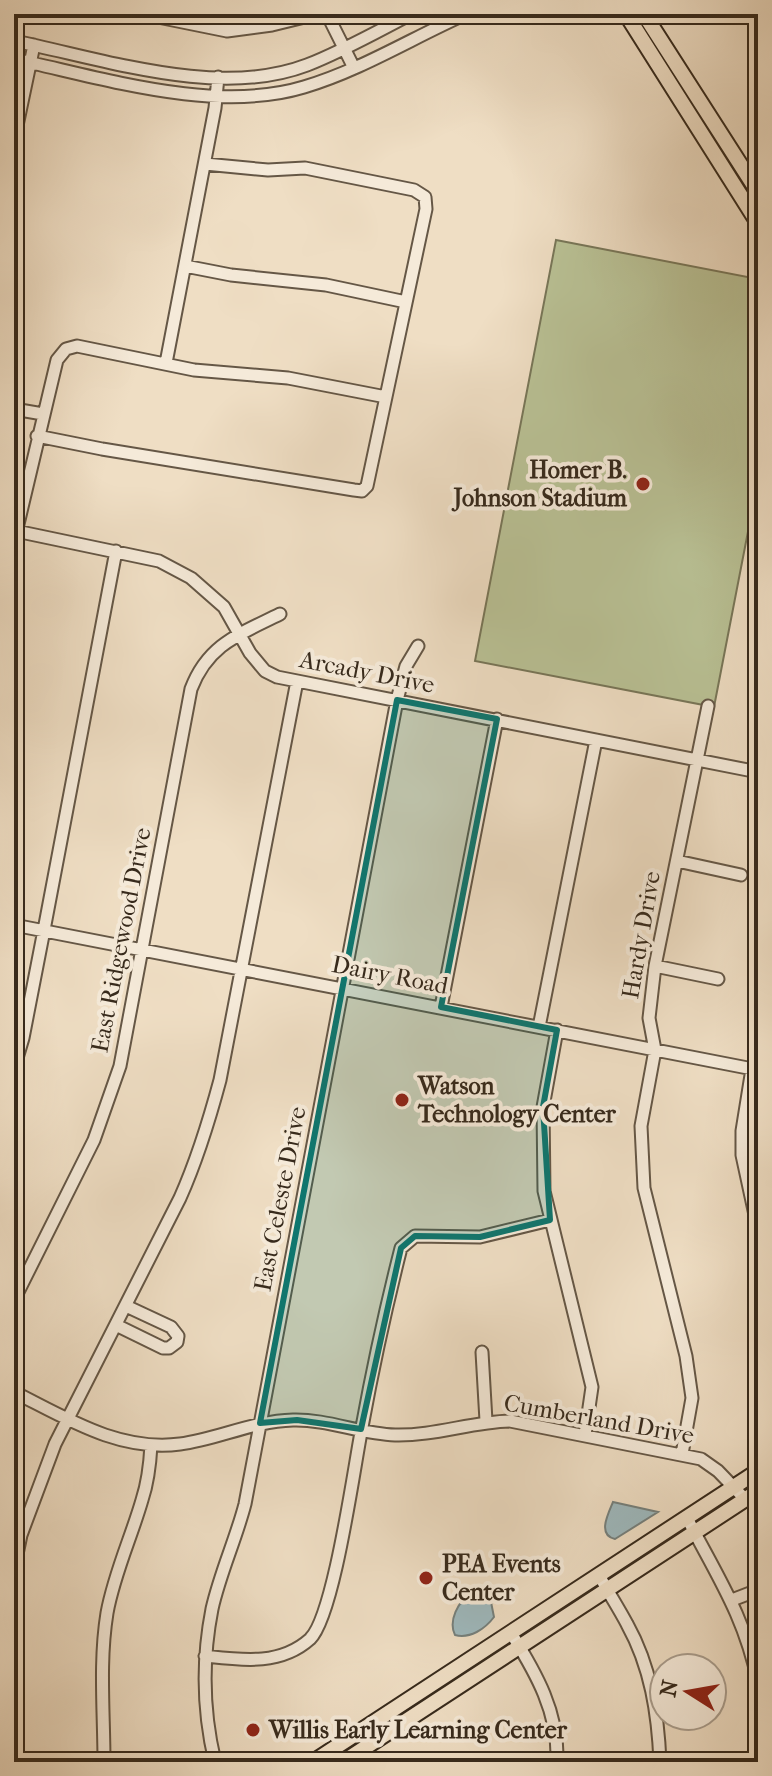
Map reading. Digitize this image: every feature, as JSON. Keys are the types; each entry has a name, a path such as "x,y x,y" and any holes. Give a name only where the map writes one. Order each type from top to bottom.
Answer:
{"main road":[{"path":"626,14 758,223"},
{"path":"644,14 758,192"},
{"path":"320,1761 391,1711 758,1471"},
{"path":"343,1762 752,1495"},
{"path":"391,1711 400,1724"}],"street":[{"path":"143,14 227,31 272,25 317,14"},
{"path":"227,31 230,14"},
{"path":"327,14 354,68"},
{"path":"14,41 178,75 250,78 306,66 411,14"},
{"path":"14,59 171,92 216,97 285,92 354,68 466,14"},
{"path":"14,140 34,45"},
{"path":"166,363 205,164 218,77"},
{"path":"37,436 354,490 362,491 371,478 426,209 425,197 414,190 305,168 268,170 205,164"},
{"path":"185,266 231,275 326,285 406,302"},
{"path":"15,536 43,414 59,356 66,349 77,346 194,370 288,378 386,397"},
{"path":"14,409 43,414"},
{"name":"Arcady Drive","path":"15,536 116,551 159,561 191,578 224,607 239,635 265,671 297,681 758,772"},
{"path":"14,1068 23,1038 116,551"},
{"name":"East Ridgewood Drive","path":"14,1300 94,1140 120,1066 191,689 208,656 225,642 280,614"},
{"name":"East Celeste Drive","path":"215,1762 205,1697 205,1656 212,1608 245,1504 397,700 406,666 418,646"},
{"path":"14,1569 21,1535 55,1444 196,1161 220,1080 297,681"},
{"name":"Hardy Drive","path":"682,1454 692,1398 686,1356 644,1188 641,1126 655,1050 649,1018 655,966 708,706"},
{"path":"441,1007 497,719"},
{"path":"539,1027 596,740"},
{"path":"677,861 741,875"},
{"name":"Dairy Road","path":"14,925 755,1070"},
{"path":"655,966 718,979"},
{"path":"557,1030 543,1107 544,1191 592,1387 585,1435"},
{"path":"755,1070 742,1131 742,1155 758,1229"},
{"path":"205,1656 247,1661 273,1658 294,1650 316,1632 327,1605 361,1429 401,1248 415,1236 480,1237 550,1220"},
{"path":"116,1325 163,1348 177,1342 178,1336 171,1327 126,1306"},
{"path":"482,1352 486,1421"},
{"name":"Cumberland Drive","path":"14,1392 106,1436 151,1445 181,1444 260,1423 297,1420 394,1435 486,1421 510,1421 701,1459 733,1487 752,1495"},
{"path":"104,1762 103,1652 107,1612 123,1552 143,1500 151,1445"},
{"path":"687,1518 732,1600 752,1651 758,1682"},
{"path":"599,1575 628,1625 651,1684 658,1722 660,1762"},
{"path":"732,1600 758,1590"},
{"path":"511,1633 539,1679 553,1717 558,1740 557,1762"}],"highlighted area":[{"path":"397,700 497,719 441,1007 557,1030 543,1107 550,1220 480,1237 415,1236 401,1248 361,1429 297,1420 260,1423 341,988"}],"green space":[{"path":"556,240 758,279 758,480 714,707 475,661"}],"water":[{"path":"613,1502 658,1512 615,1539 605,1529"},
{"path":"471,1594 491,1602 494,1617 477,1632 466,1636 455,1635 453,1624 456,1612 462,1601"}],"place":[{"name":"Homer B. Johnson Stadium","path":"643,484"},
{"name":"Watson Technology Center","path":"402,1100"},
{"name":"PEA Events Center","path":"426,1578"},
{"name":"Willis Early Learning Center","path":"253,1730"}]}
